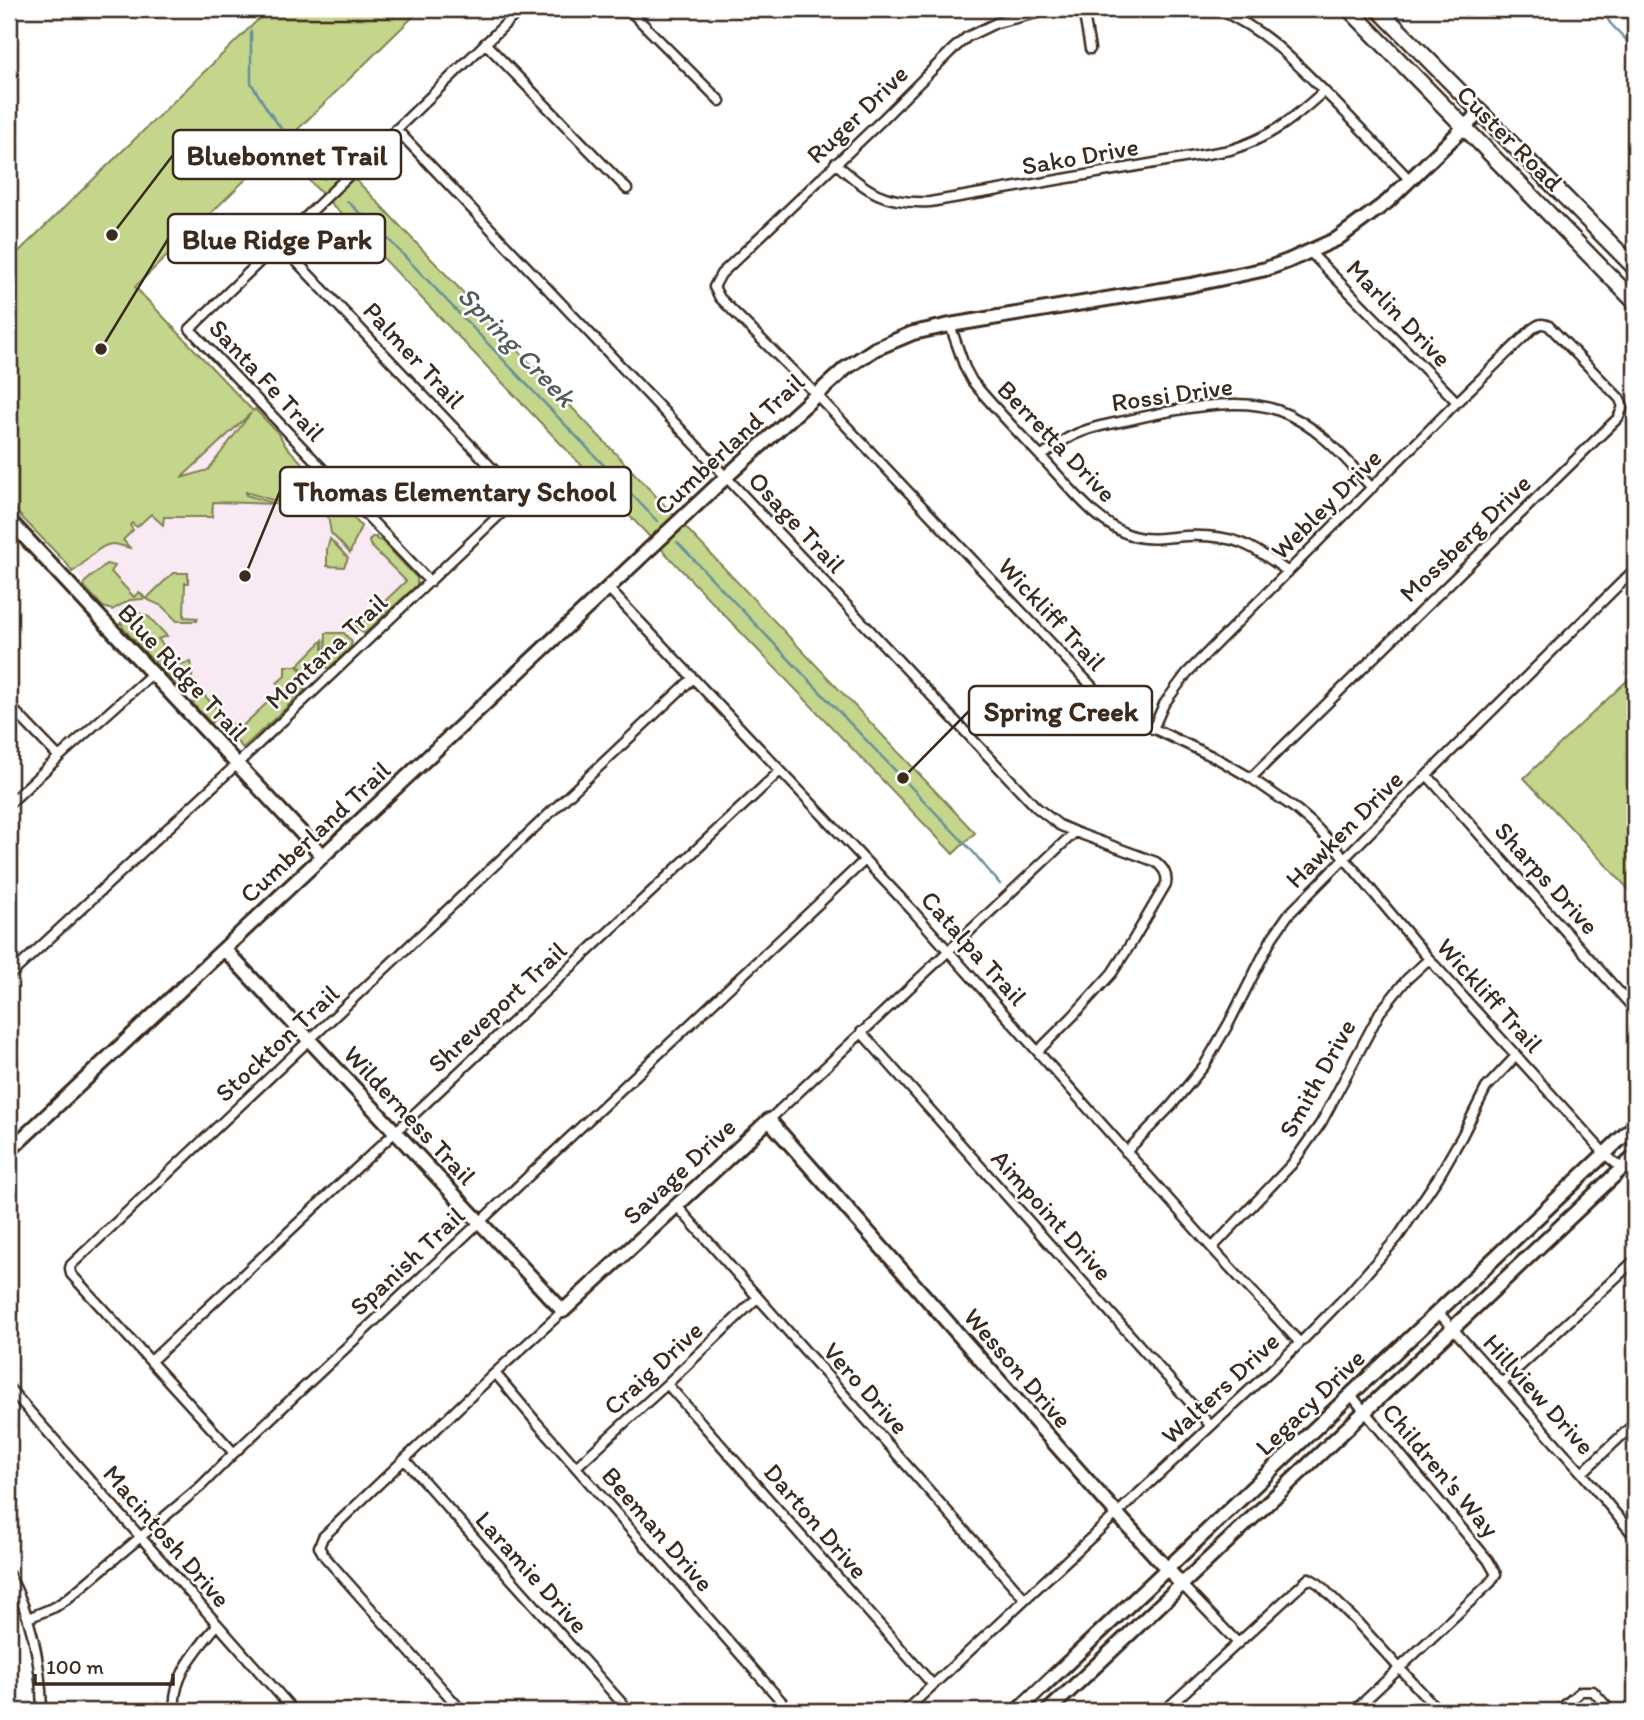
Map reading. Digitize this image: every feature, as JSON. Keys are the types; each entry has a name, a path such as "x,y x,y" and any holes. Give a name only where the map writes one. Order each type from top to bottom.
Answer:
{"main road":[{"name":"Custer Road","path":"1349,9 1635,302"},
{"name":"Custer Road","path":"1378,9 1635,268"},
{"path":"1584,249 1599,233"}],"street":[{"path":"279,243 520,9"},
{"path":"628,9 720,101"},
{"name":"Ruger Drive","path":"714,287 721,274 967,37 996,23 1053,9"},
{"path":"1083,9 1090,49"},
{"path":"1217,9 1238,18 1271,40 1410,180"},
{"path":"485,43 627,189"},
{"name":"Sako Drive","path":"835,163 859,184 886,198 899,202 930,202 1230,150 1285,125 1324,91"},
{"name":"Cumberland Trail","path":"9,1151 726,477 846,368 875,348 913,333 1234,276 1266,269 1310,252 1336,239 1387,202 1480,112"},
{"name":"Osage Trail","path":"396,130 1030,801 1059,825 1156,862 1166,873 1166,884 1123,958 1100,987 1038,1051"},
{"name":"Santa Fe Trail","path":"279,243 190,329 430,582"},
{"name":"Palmer Trail","path":"279,243 509,486 515,497"},
{"name":"Marlin Drive","path":"1310,252 1457,402"},
{"name":"Wickliff Trail","path":"714,287 720,298 816,394 1102,697 1125,715 1218,759 1251,778 1312,822 1429,959 1605,1154 1622,1169"},
{"name":"Webley Drive","path":"1153,729 1164,704 1185,675 1457,402 1532,329 1545,323"},
{"name":"Mossberg Drive","path":"1251,778 1618,418 1623,407 1620,399 1545,323"},
{"name":"Berretta Drive","path":"950,325 972,381 1096,514 1119,530 1142,538 1230,538 1251,546 1288,572"},
{"name":"Rossi Drive","path":"1041,457 1070,437 1098,426 1152,414 1221,404 1248,404 1277,410 1308,426 1321,435 1372,488"},
{"name":"Montana Trail","path":"9,976 430,582 511,504 515,497"},
{"name":"Blue Ridge Trail","path":"9,520 323,856"},
{"name":"Hawken Drive","path":"1126,1152 1171,1106 1204,1066 1280,926 1344,858 1635,569"},
{"name":"Catalpa Trail","path":"608,588 949,950 1126,1152 1300,1343"},
{"path":"9,804 153,673"},
{"name":"Stockton Trail","path":"234,1453 72,1273 71,1265 693,678"},
{"path":"9,705 59,757"},
{"name":"Shreveport Trail","path":"151,1361 780,771"},
{"name":"Sharps Drive","path":"1427,775 1635,1010"},
{"name":"Savage Drive","path":"462,1711 325,1557 319,1547 323,1537 1075,832"},
{"name":"Spanish Trail","path":"28,1618 67,1599 201,1486 865,860"},
{"name":"Wilderness Trail","path":"224,949 563,1311"},
{"name":"Smith Drive","path":"1212,1248 1299,1154 1321,1123 1380,1012 1407,979 1429,959"},
{"name":"Aimpoint Drive","path":"861,1032 1210,1425"},
{"name":"Walters Drive","path":"905,1711 1300,1343 1350,1292 1398,1237 1439,1176 1486,1088 1516,1056"},
{"name":"Wesson Drive","path":"769,1120 1117,1514 1237,1643"},
{"name":"Legacy Drive","path":"1017,1711 1635,1125"},
{"name":"Legacy Drive","path":"1048,1711 1635,1156"},
{"name":"Vero Drive","path":"676,1205 1025,1599"},
{"path":"1502,1383 1635,1260"},
{"name":"Craig Drive","path":"576,1467 757,1298"},
{"name":"Hillview Drive","path":"1438,1312 1582,1473 1635,1537"},
{"name":"Beeman Drive","path":"495,1373 790,1711"},
{"name":"Darton Drive","path":"667,1384 933,1685"},
{"name":"Macintosh Drive","path":"9,1388 295,1711"},
{"name":"Children's Way","path":"1351,1395 1488,1560 1496,1574 1491,1582 1399,1669"},
{"path":"1582,1473 1635,1423"},
{"name":"Laramie Drive","path":"405,1460 629,1711"},
{"path":"9,1575 28,1618 36,1650 42,1711"},
{"path":"1164,1711 1310,1578 1356,1621 1439,1711"},
{"path":"174,1711 178,1681 194,1654 217,1625"},
{"path":"1354,1711 1399,1669"},
{"path":"1558,1711 1581,1691 1593,1691 1611,1711"}],"shaded area":[{"path":"253,411 416,581 240,748 70,567 123,531"}],"green space":[{"path":"269,9 421,9 298,129 350,181 357,181 366,190 975,833 953,854 278,148 135,287 253,411 255,409 279,434 285,445 361,526 350,553 331,533 328,515 302,514 302,504 285,504 246,492 246,495 276,504 213,502 212,517 164,517 163,525 151,514 137,527 132,523 130,525 133,530 123,540 130,548 114,544 102,547 72,572 9,504 9,261","holes":["251,413 208,470 181,478"]},
{"path":"372,537 382,541 417,578 417,585 363,633 351,620 359,626 406,581 370,545"},
{"path":"330,539 348,558 344,567 327,566"},
{"path":"106,564 115,566 111,572 134,597 139,592 145,598 130,600 112,610 103,607 84,586 85,582"},
{"path":"173,573 188,573 184,617 198,618 197,621 177,621 162,606 146,599"},
{"path":"139,613 149,617 167,636 158,639 165,647 152,660 120,624 125,617"},
{"path":"326,633 344,633 352,642 350,648 328,669 325,665"},
{"path":"323,640 323,666 310,678 298,665"},
{"path":"166,650 182,664 191,662 192,677 183,689 154,662"},
{"path":"285,666 297,666 309,679 301,686 305,690 243,748 219,723 219,717 222,714 238,730 282,689 277,683 285,676"},
{"path":"1635,673 1635,896 1524,778"},
{"path":"199,690 221,713 211,723 194,705 193,698"}],"waterway":[{"name":"Spring Creek","path":"1602,9 1610,23 1635,49"},
{"name":"Spring Creek","path":"251,31 251,83 299,153 324,179"},
{"name":"Spring Creek","path":"347,201 391,242 657,521"},
{"name":"Spring Creek","path":"677,542 973,852 1000,884"}],"place":[{"name":"Bluebonnet Trail","path":"112,235"},
{"name":"Blue Ridge Park","path":"101,349"},
{"name":"Thomas Elementary School","path":"245,576"},
{"name":"Spring Creek","path":"903,778"}]}
